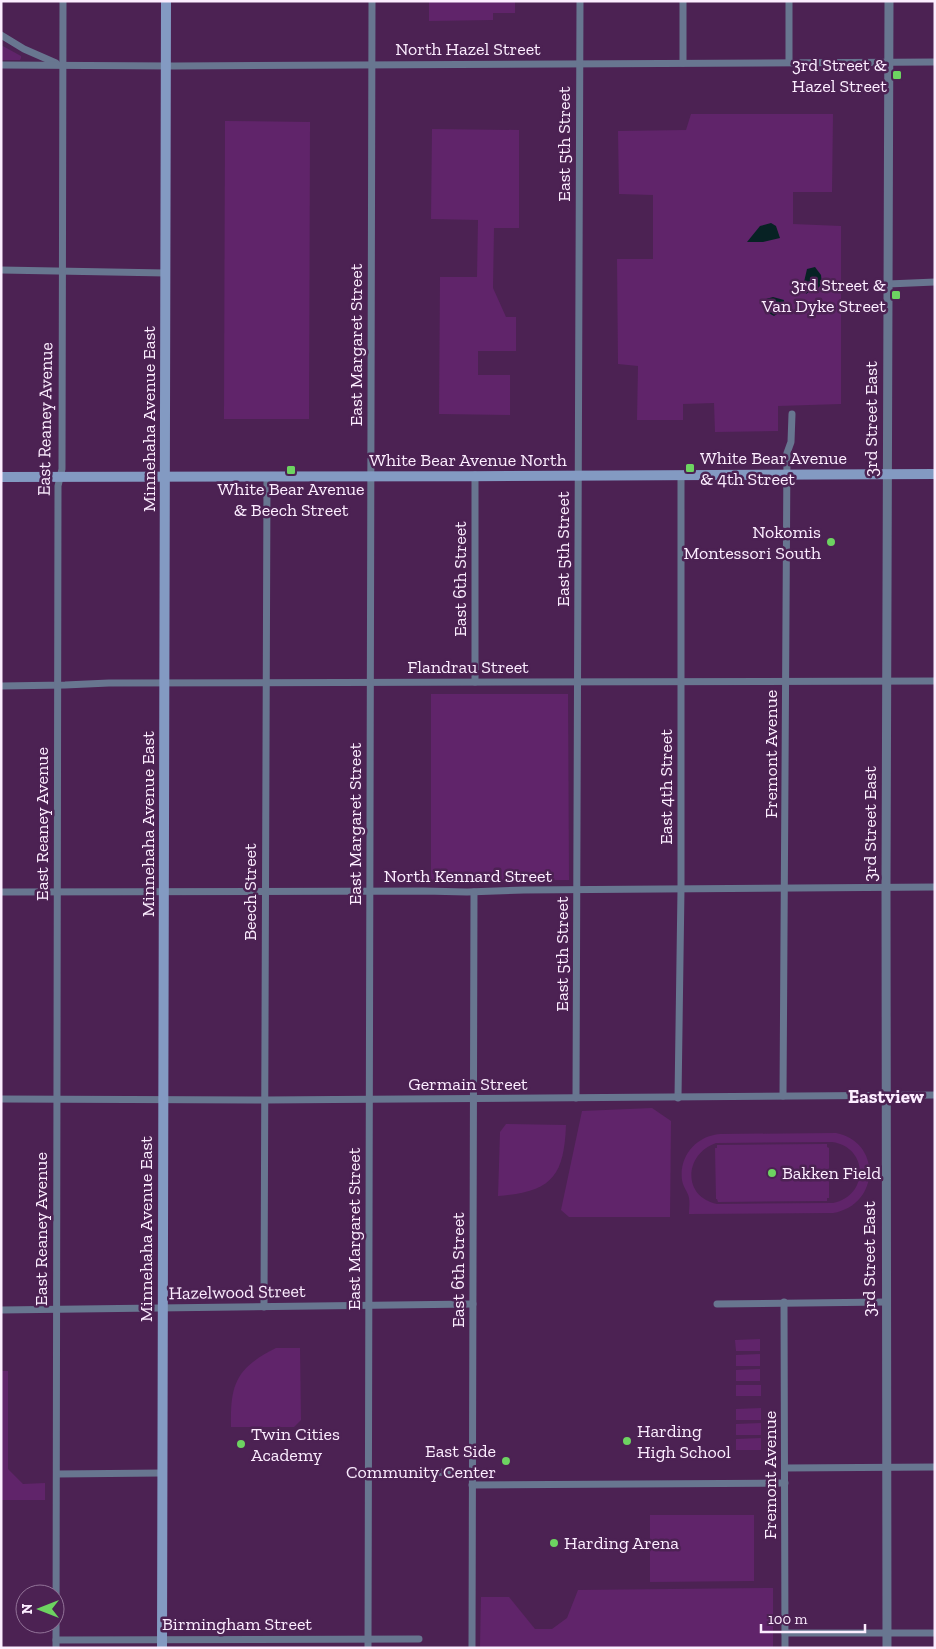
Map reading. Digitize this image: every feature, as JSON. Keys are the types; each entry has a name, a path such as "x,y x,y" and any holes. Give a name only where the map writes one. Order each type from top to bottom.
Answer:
{"main road":[{"name":"Minnehaha Avenue East","path":"162,1644 166,1"},
{"name":"White Bear Avenue North","path":"1,477 267,478 935,474"}],"street":[{"name":"East Reaney Avenue","path":"56,1644 58,486 62,469 63,1"},
{"name":"East Margaret Street","path":"368,1648 372,1"},
{"name":"East 5th Street","path":"576,1098 580,1"},
{"path":"683,1 683,63"},
{"path":"788,62 789,1"},
{"name":"3rd Street East","path":"886,1648 889,1"},
{"path":"1,35 37,56 63,65"},
{"name":"North Hazel Street","path":"1,65 166,66 935,62"},
{"path":"1,270 166,273"},
{"path":"888,284 935,282"},
{"name":"Fremont Avenue","path":"783,1096 787,454 791,442 792,414"},
{"name":"East 6th Street","path":"475,476 475,682"},
{"name":"East 4th Street","path":"678,1098 681,889 681,476"},
{"name":"Beech Street","path":"264,1306 267,478"},
{"name":"Flandrau Street","path":"1,686 164,683 935,681"},
{"name":"North Kennard Street","path":"1,892 474,892 935,887"},
{"name":"East 6th Street","path":"472,1648 474,892"},
{"name":"Germain Street","path":"1,1099 265,1100 935,1095"},
{"name":"Fremont Avenue","path":"784,1302 785,1648"},
{"path":"717,1304 886,1302"},
{"name":"Hazelwood Street","path":"1,1310 473,1304"},
{"path":"785,1468 935,1467"},
{"path":"368,1473 473,1472"},
{"path":"56,1474 162,1473"},
{"path":"472,1485 785,1483"},
{"path":"785,1633 935,1633"},
{"path":"264,1639 264,1648"},
{"name":"Birmingham Street","path":"56,1644 162,1644 264,1639 419,1639"}],"shaded area":[{"path":"429,1 515,1 515,13 493,13 493,20 429,21"},
{"path":"1,45 21,56 20,60 1,60"},
{"path":"691,114 833,114 832,192 793,192 793,224 841,226 841,404 778,406 778,431 715,432 714,403 683,404 683,420 637,420 638,366 618,364 617,259 653,259 653,195 619,194 618,131 686,130"},
{"path":"225,121 310,122 309,419 224,419"},
{"path":"432,129 519,130 519,228 494,228 493,288 506,317 516,317 516,351 478,351 478,375 510,375 510,415 439,414 440,277 477,277 478,220 431,219"},
{"path":"771,223 776,226 780,238 763,242 747,242 760,226"},
{"path":"815,267 821,275 822,284 816,290 806,294 804,282 807,269"},
{"path":"773,297 784,300 783,310 774,316 765,311 766,299"},
{"path":"431,694 568,694 569,880 431,881"},
{"path":"652,1108 671,1121 670,1217 569,1217 561,1210 582,1111"},
{"path":"506,1124 566,1125 565,1143 558,1169 551,1178 531,1191 498,1196 500,1132"},
{"path":"836,1133 851,1139 862,1148 868,1160 867,1187 860,1198 849,1208 833,1213 689,1214 689,1198 682,1180 683,1163 686,1155 697,1143 720,1134","holes":["832,1142 844,1146 853,1153 858,1162 860,1172 858,1182 853,1191 845,1199 833,1203 717,1204 706,1200 693,1185 691,1175 693,1165 705,1148 716,1143"]},
{"name":"Bakken Field","path":"827,1144 829,1148 829,1198 827,1198 827,1201 718,1202 716,1199 715,1148 717,1148 717,1145"},
{"path":"760,1339 760,1351 736,1351 735,1340"},
{"path":"276,1348 300,1348 301,1420 294,1427 231,1427 232,1399 238,1379 252,1363"},
{"path":"760,1354 760,1366 736,1366 736,1355"},
{"path":"760,1369 760,1381 736,1381 736,1370"},
{"path":"1,1371 8,1371 8,1469 23,1484 45,1483 45,1500 2,1500 1,1551"},
{"path":"736,1385 761,1385 761,1396 736,1396"},
{"path":"761,1408 761,1420 736,1420 736,1409"},
{"path":"761,1423 761,1435 736,1435 736,1424"},
{"path":"761,1438 761,1450 736,1450 736,1439"},
{"path":"650,1515 754,1515 754,1581 650,1582"},
{"path":"773,1588 773,1648 480,1647 481,1597 509,1597 535,1629 552,1629 567,1618 578,1590"}],"place":[{"name":"3rd Street & Hazel Street","path":"897,75"},
{"name":"3rd Street & Van Dyke Street","path":"896,295"},
{"name":"White Bear Avenue & 4th Street","path":"690,468"},
{"name":"White Bear Avenue & Beech Street","path":"291,470"},
{"name":"Nokomis Montessori South","path":"831,542"},
{"name":"Bakken Field","path":"772,1173"},
{"name":"Harding High School","path":"627,1441"},
{"name":"Twin Cities Academy","path":"241,1444"},
{"name":"East Side Community Center","path":"506,1461"},
{"name":"Harding Arena","path":"554,1543"}],"district":[{"name":"Eastview","path":"886,1096"}]}
